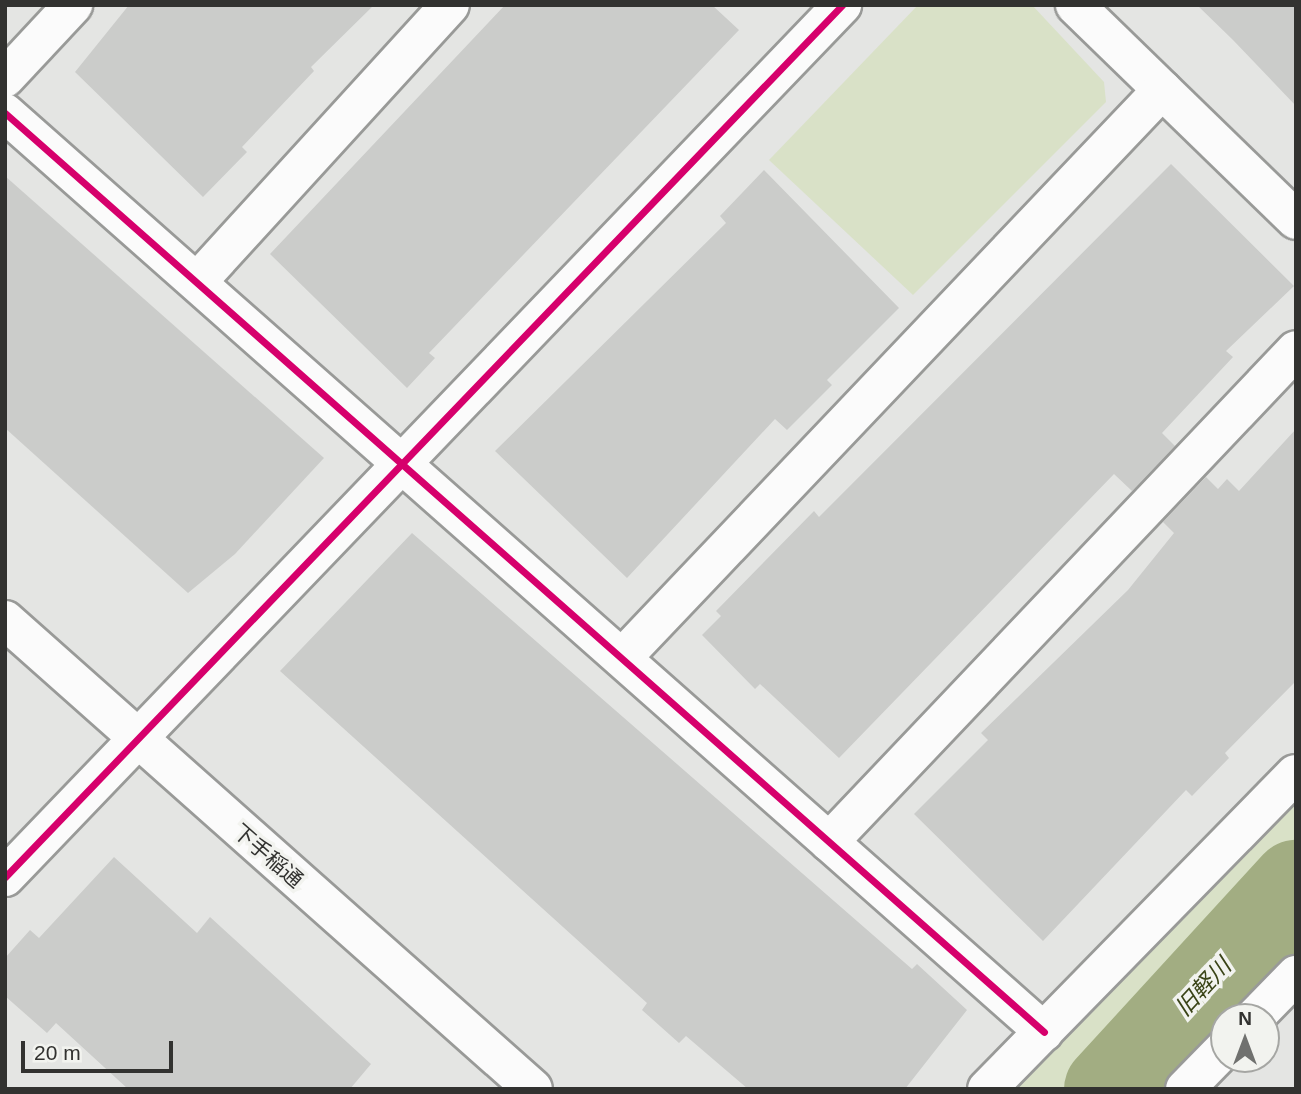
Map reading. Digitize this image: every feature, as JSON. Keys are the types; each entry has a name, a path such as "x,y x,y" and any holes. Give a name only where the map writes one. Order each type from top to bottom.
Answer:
{"street":[{"path":"5,78 73,5"},
{"path":"197,282 450,5"},
{"path":"5,877 137,741 398,461 842,5"},
{"path":"1075,5 1296,220"},
{"path":"622,658 1162,90"},
{"path":"5,113 1044,1032"},
{"path":"829,842 1296,349"},
{"name":"下手稲通","path":"5,620 137,741 533,1089"},
{"path":"988,1089 1296,774"},
{"path":"1269,1003 1296,975"},
{"path":"1185,1089 1210,1063"}],"green space":[{"path":"918,5 1032,5 1104,82 1106,102 913,295 769,160"},
{"path":"1296,791 1296,933 1229,1003 1210,1003 1210,1023 1147,1089 1006,1089"}],"building":[{"path":"129,5 374,5 311,67 314,71 242,147 247,152 203,197 75,72"},
{"path":"505,5 712,5 739,30 429,353 435,358 407,388 270,254"},
{"path":"1197,5 1296,5 1296,106 1233,40"},
{"path":"1171,164 1294,286 1226,351 1233,357 1162,433 1175,446 1132,491 1114,474 839,758 760,684 755,689 702,635 721,616 716,611 814,511 819,517"},
{"path":"764,170 899,308 827,380 832,385 787,430 775,419 627,578 495,451 726,223 720,216"},
{"path":"5,176 324,458 235,554 188,593 5,428"},
{"path":"1296,429 1296,681 1225,753 1229,758 1192,796 1186,790 1043,941 914,814 988,740 981,733 1128,590 1174,533 1163,522 1206,477 1218,489 1227,479 1239,491"},
{"path":"412,533 912,969 917,964 967,1010 905,1089 748,1089 686,1036 679,1043 642,1010 647,1003 280,671"},
{"path":"114,857 197,933 210,917 371,1064 350,1089 128,1089 56,1023 47,1033 5,996 5,958 30,930 39,938"}],"waterway":[{"name":"旧軽川","path":"1109,1089 1296,885"}],"cycle path":[{"path":"5,877 842,5"},
{"path":"5,113 1044,1032"}]}
